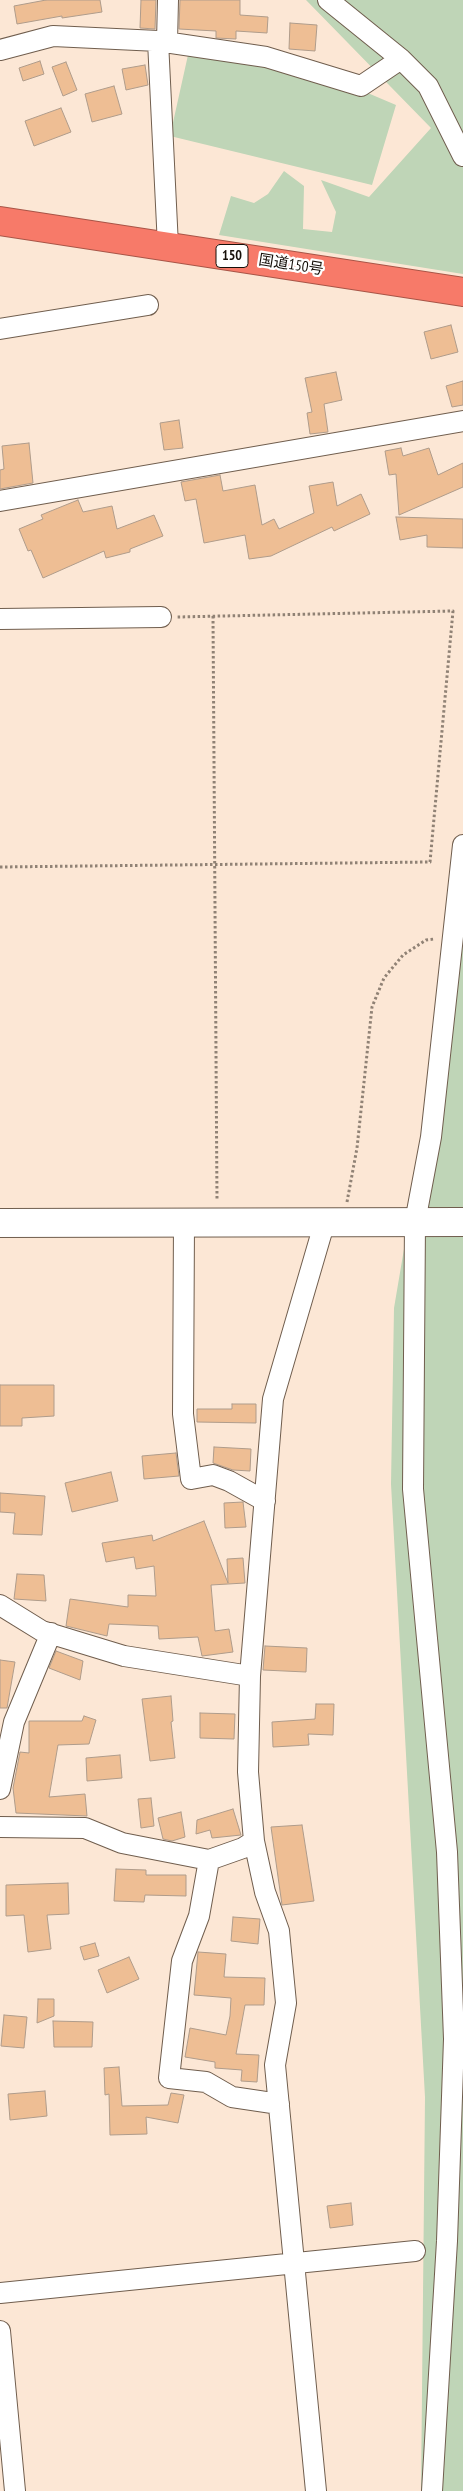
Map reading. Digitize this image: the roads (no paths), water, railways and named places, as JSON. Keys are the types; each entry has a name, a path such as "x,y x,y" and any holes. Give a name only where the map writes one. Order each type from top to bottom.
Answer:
{"highway":[{"name":"国道150号","path":"0,221 463,292"}],"street":[{"path":"168,0 162,41 168,246"},
{"path":"328,0 401,59 428,86 463,156"},
{"path":"0,50 53,36 162,41 266,57 361,86 401,59"},
{"path":"0,329 148,306"},
{"path":"0,501 463,421"},
{"path":"0,618 161,617"},
{"path":"432,2491 447,2241 454,2030 447,1852 413,1489 418,1222 431,1137 463,846"},
{"path":"316,2491 274,2064 286,2003 279,1931 265,1892 254,1841 248,1772 250,1676 273,1399 334,1221"},
{"path":"184,1222 182,1414 191,1479 213,1475 229,1481 265,1501"},
{"path":"0,1223 463,1222"},
{"path":"0,1605 42,1631 124,1656 250,1676"},
{"path":"0,1789 14,1722 50,1633"},
{"path":"0,1827 85,1828 122,1843 209,1860 243,1848 254,1841"},
{"path":"209,1860 198,1916 182,1961 169,2078 206,2082 232,2097 278,2104"},
{"path":"0,2293 415,2250"},
{"path":"0,2331 15,2491"}]}
